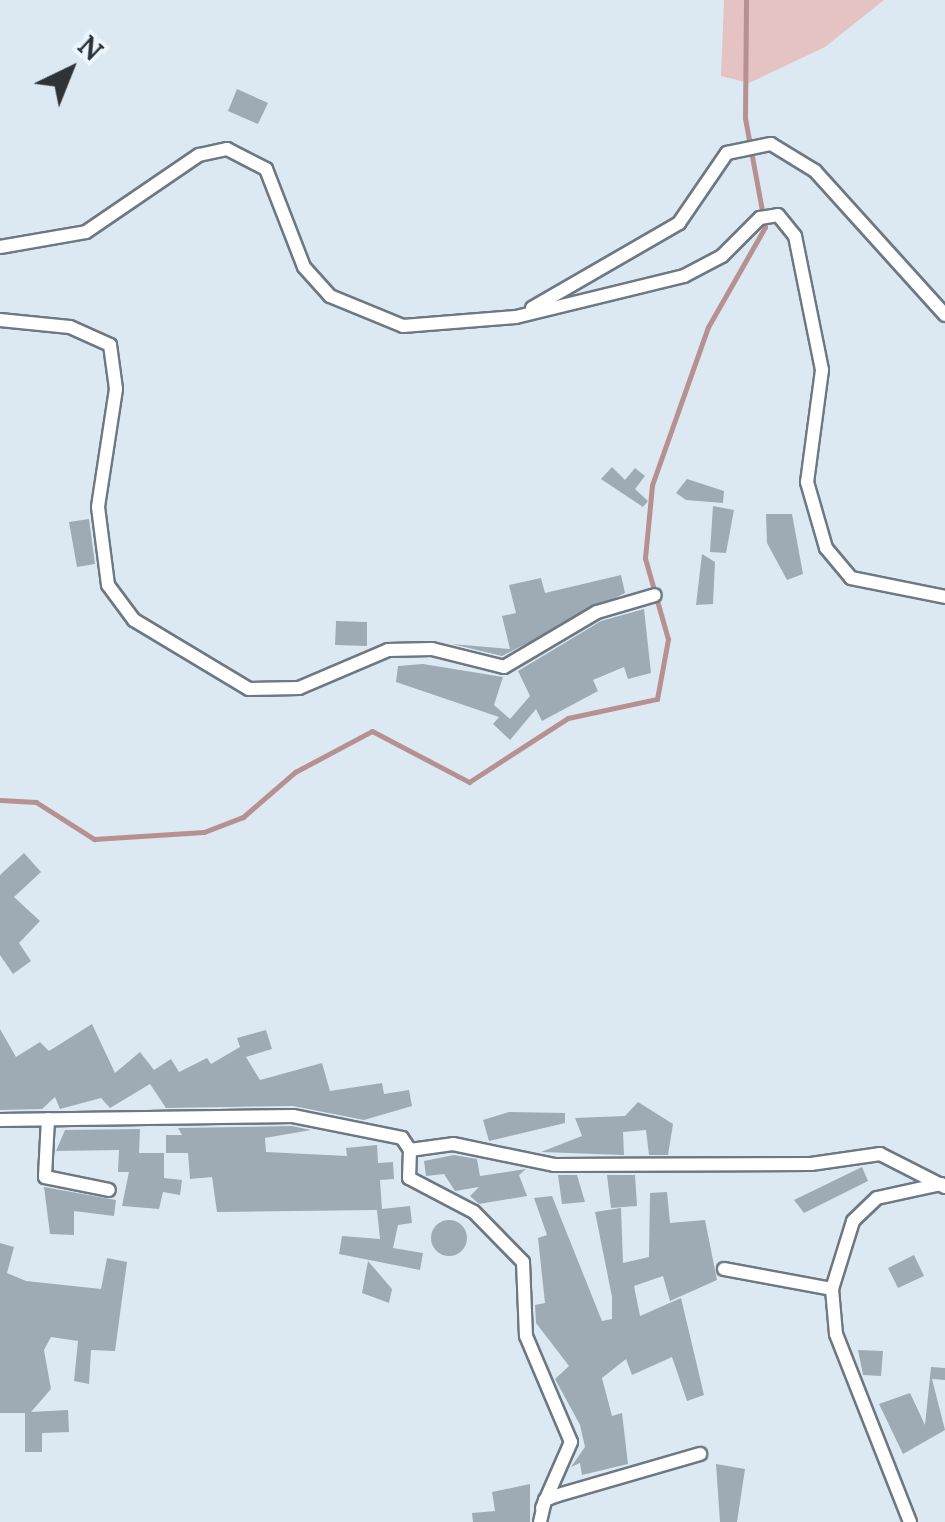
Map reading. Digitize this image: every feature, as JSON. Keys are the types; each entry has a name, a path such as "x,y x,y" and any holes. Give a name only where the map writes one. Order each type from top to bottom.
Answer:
{"street":[{"path":"516,317 679,223 727,153 772,144 815,171 945,315"},
{"path":"0,248 86,232 198,155 228,149 266,170 304,266 330,296 403,326 516,317 684,276 722,256 760,218 778,215 795,236 822,370 808,482 826,548 851,578 945,597"},
{"path":"0,320 70,327 110,345 116,389 98,507 108,585 134,620 250,689 299,688 388,650 432,650 504,667 597,612 655,594"},
{"path":"0,1120 293,1116 402,1138 410,1150 409,1178 474,1212 523,1262 526,1336 571,1442 541,1515"},
{"path":"48,1119 44,1176 110,1190"},
{"path":"410,1150 454,1144 554,1165 811,1164 880,1154 944,1185"},
{"path":"910,1522 836,1334 832,1288 865,1210 878,1198 944,1185"},
{"path":"724,1269 832,1288"},
{"path":"541,1515 575,1489 700,1454"}],"shaded area":[{"path":"724,0 884,0 825,47 749,83 721,76"}],"building":[{"path":"237,89 268,103 258,124 228,111"},
{"path":"612,467 625,480 635,468 645,476 635,489 648,501 643,507 601,479"},
{"path":"687,479 724,491 723,503 686,500 676,493"},
{"path":"713,506 734,510 726,553 710,552"},
{"path":"766,514 792,514 803,574 787,580 767,543"},
{"path":"89,519 95,564 77,567 69,522"},
{"path":"702,554 715,562 713,604 696,605"},
{"path":"621,575 625,593 502,656 452,644 510,649 502,616 516,613 509,585 541,578 545,593"},
{"path":"644,609 651,673 628,679 624,667 593,680 598,691 542,721 536,709 510,740 493,724 499,717 396,682 398,666 423,664 503,677 494,705 510,719 530,696 518,671 601,621"},
{"path":"336,621 367,622 367,646 335,645"},
{"path":"24,853 41,872 14,897 40,921 19,943 31,961 13,974 0,955 0,875"},
{"path":"92,1024 115,1073 140,1052 154,1070 171,1059 179,1072 207,1058 211,1064 240,1047 237,1038 266,1030 272,1049 246,1057 260,1080 322,1063 330,1091 382,1083 384,1094 409,1090 412,1106 364,1120 293,1106 166,1108 150,1084 110,1108 101,1098 60,1109 55,1097 42,1109 0,1110 0,1029 16,1057 40,1042 49,1051"},
{"path":"638,1102 673,1124 668,1155 649,1155 646,1130 623,1132 624,1155 541,1152 582,1136 575,1118 625,1116"},
{"path":"509,1112 565,1113 565,1123 489,1141 483,1120"},
{"path":"292,1126 311,1130 265,1138 266,1152 347,1156 346,1148 377,1145 378,1163 393,1162 394,1179 380,1180 382,1209 410,1206 412,1223 398,1225 393,1248 423,1253 420,1270 339,1254 342,1236 380,1239 377,1210 217,1212 212,1177 190,1179 188,1153 166,1153 166,1135 182,1135 178,1128"},
{"path":"140,1129 139,1153 164,1153 164,1178 182,1180 180,1195 163,1192 159,1209 122,1206 129,1172 118,1172 119,1150 56,1151 65,1130"},
{"path":"454,1155 477,1159 480,1176 526,1169 519,1175 527,1196 479,1204 470,1196 479,1187 455,1191 444,1174 426,1176 424,1161"},
{"path":"862,1167 868,1181 804,1213 794,1200"},
{"path":"558,1175 577,1175 585,1202 562,1204"},
{"path":"607,1175 635,1175 637,1206 611,1208"},
{"path":"44,1187 116,1200 114,1216 74,1211 74,1235 50,1234"},
{"path":"667,1192 670,1223 705,1220 717,1280 670,1301 663,1276 634,1286 640,1316 681,1298 704,1395 687,1401 672,1357 632,1375 626,1359 602,1378 612,1416 622,1413 628,1464 582,1475 580,1463 571,1467 585,1447 580,1425 555,1379 569,1366 536,1323 535,1305 545,1303 538,1238 547,1235 534,1198 552,1196 602,1321 612,1319 612,1297 595,1212 621,1208 623,1263 649,1257 650,1193"},
{"path":"449,1220 462,1225 467,1238 462,1251 449,1256 436,1251 431,1238 436,1225"},
{"path":"0,1243 14,1247 7,1273 26,1281 101,1289 107,1258 127,1262 115,1351 91,1350 89,1384 74,1381 78,1341 51,1337 44,1350 51,1389 31,1412 68,1410 69,1432 42,1433 42,1452 25,1452 25,1413 0,1413"},
{"path":"914,1255 924,1276 898,1288 888,1268"},
{"path":"368,1261 392,1289 389,1303 362,1293"},
{"path":"858,1350 883,1351 881,1376 863,1375"},
{"path":"931,1367 945,1368 945,1380 932,1379 945,1430 903,1454 879,1404 910,1393 925,1425"},
{"path":"716,1464 745,1469 737,1522 720,1522"},
{"path":"530,1484 530,1522 473,1522 472,1513 495,1511 492,1492"}],"waterway":[{"path":"0,800 36,802 94,839 204,832 243,817 295,772 372,731 469,782 568,718 657,699 668,639 645,558 652,485 708,327 765,227 745,118 746,0"}]}
